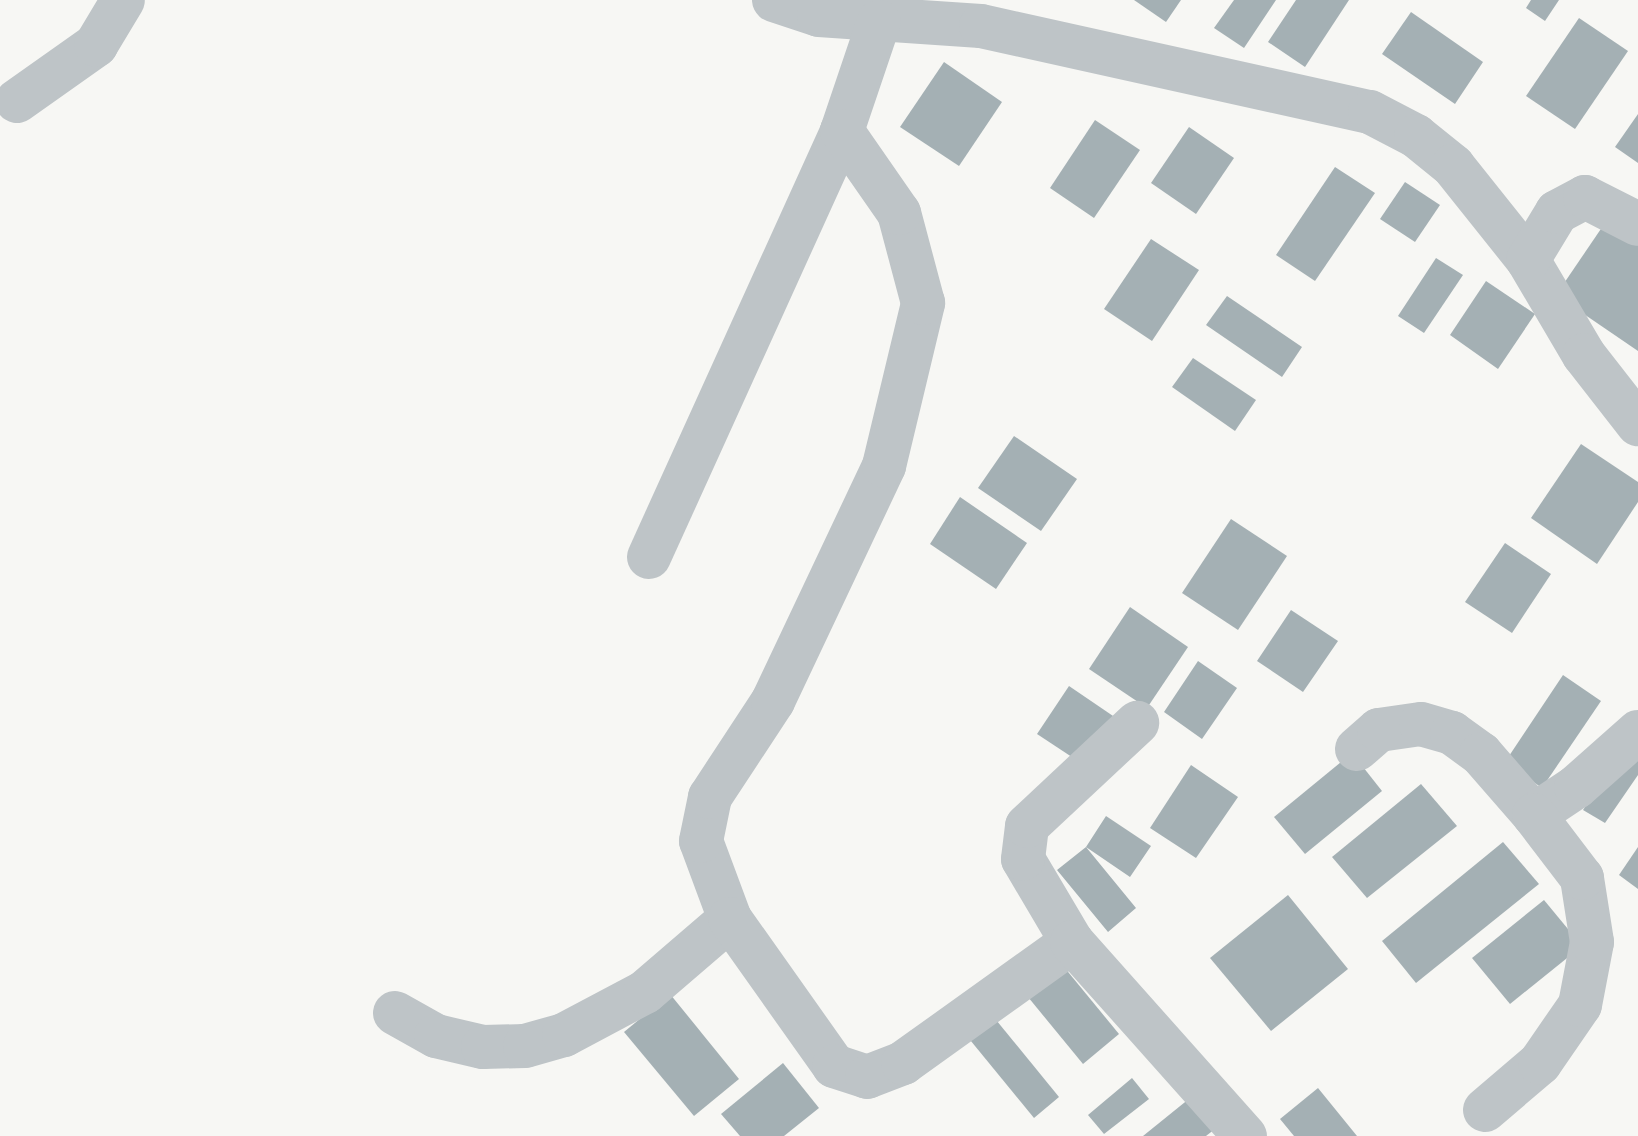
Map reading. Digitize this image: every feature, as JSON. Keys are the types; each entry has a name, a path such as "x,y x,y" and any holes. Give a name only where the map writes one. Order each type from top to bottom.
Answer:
{"street":[{"path":"17,101 96,45 123,0"},
{"path":"774,0 819,15 879,22 985,13 1370,112 1416,136 1453,166 1528,260 1584,355 1638,424"},
{"path":"649,557 842,131 879,22"},
{"path":"842,131 899,213 923,303 884,466 773,701 710,797 701,841 730,919 834,1066 867,1077 903,1063 1072,942"},
{"path":"1528,260 1557,212 1585,197 1638,224"},
{"path":"1137,723 1027,826 1023,859 1072,942 1245,1136"},
{"path":"1357,749 1379,730 1421,724 1452,733 1481,754 1534,815 1582,878 1592,942 1580,1005 1540,1063 1485,1110"},
{"path":"1534,815 1576,787 1638,732"},
{"path":"395,1013 436,1036 483,1047 525,1046 564,1035 645,992 730,919"}],"building":[{"path":"1134,0 1181,0 1166,22"},
{"path":"1234,0 1276,0 1244,48 1214,28"},
{"path":"1296,0 1349,0 1305,67 1268,42"},
{"path":"1531,0 1559,0 1545,21 1526,8"},
{"path":"1411,12 1483,62 1455,104 1382,54"},
{"path":"1579,18 1628,51 1575,129 1526,96"},
{"path":"944,62 1002,102 959,166 900,127"},
{"path":"1638,114 1638,163 1615,147"},
{"path":"1095,120 1140,150 1094,218 1050,188"},
{"path":"1189,127 1234,158 1196,214 1151,183"},
{"path":"1335,167 1375,193 1315,281 1276,255"},
{"path":"1405,182 1440,205 1415,242 1380,219"},
{"path":"1609,217 1638,236 1638,351 1556,295"},
{"path":"1151,239 1199,270 1152,341 1104,309"},
{"path":"1436,258 1463,275 1424,333 1398,316"},
{"path":"1486,281 1535,314 1498,369 1450,335"},
{"path":"1227,296 1302,347 1282,377 1206,325"},
{"path":"1193,358 1256,400 1235,431 1172,387"},
{"path":"1014,436 1077,479 1041,531 978,488"},
{"path":"1581,444 1638,482 1638,502 1597,564 1531,518"},
{"path":"960,497 1027,543 996,589 930,544"},
{"path":"1231,519 1287,556 1238,630 1182,593"},
{"path":"1505,543 1551,574 1512,633 1465,602"},
{"path":"1130,607 1188,647 1147,708 1089,669"},
{"path":"1291,610 1338,641 1303,692 1257,661"},
{"path":"1198,661 1237,688 1202,739 1164,712"},
{"path":"1563,675 1601,701 1542,788 1505,762"},
{"path":"1069,686 1116,718 1084,765 1037,734"},
{"path":"1630,743 1638,748 1638,775 1605,823 1583,810"},
{"path":"1352,753 1382,791 1305,854 1274,817"},
{"path":"1191,765 1238,797 1196,858 1150,828"},
{"path":"1421,784 1457,826 1367,898 1332,857"},
{"path":"1106,816 1151,846 1130,877 1086,847"},
{"path":"1503,842 1539,884 1416,983 1382,941"},
{"path":"1086,847 1136,908 1108,932 1057,870"},
{"path":"1638,847 1638,889 1619,875"},
{"path":"1288,895 1348,969 1271,1031 1210,958"},
{"path":"1544,900 1582,946 1510,1004 1472,958"},
{"path":"1064,967 1119,1034 1083,1064 1028,997"},
{"path":"670,994 739,1079 694,1116 624,1032"},
{"path":"992,1015 1059,1097 1034,1118 966,1035"},
{"path":"783,1063 819,1108 784,1136 740,1136 721,1114"},
{"path":"1132,1078 1149,1099 1104,1134 1088,1115"},
{"path":"1318,1088 1357,1136 1294,1136 1280,1119"},
{"path":"1195,1094 1220,1125 1206,1136 1143,1136"}]}
